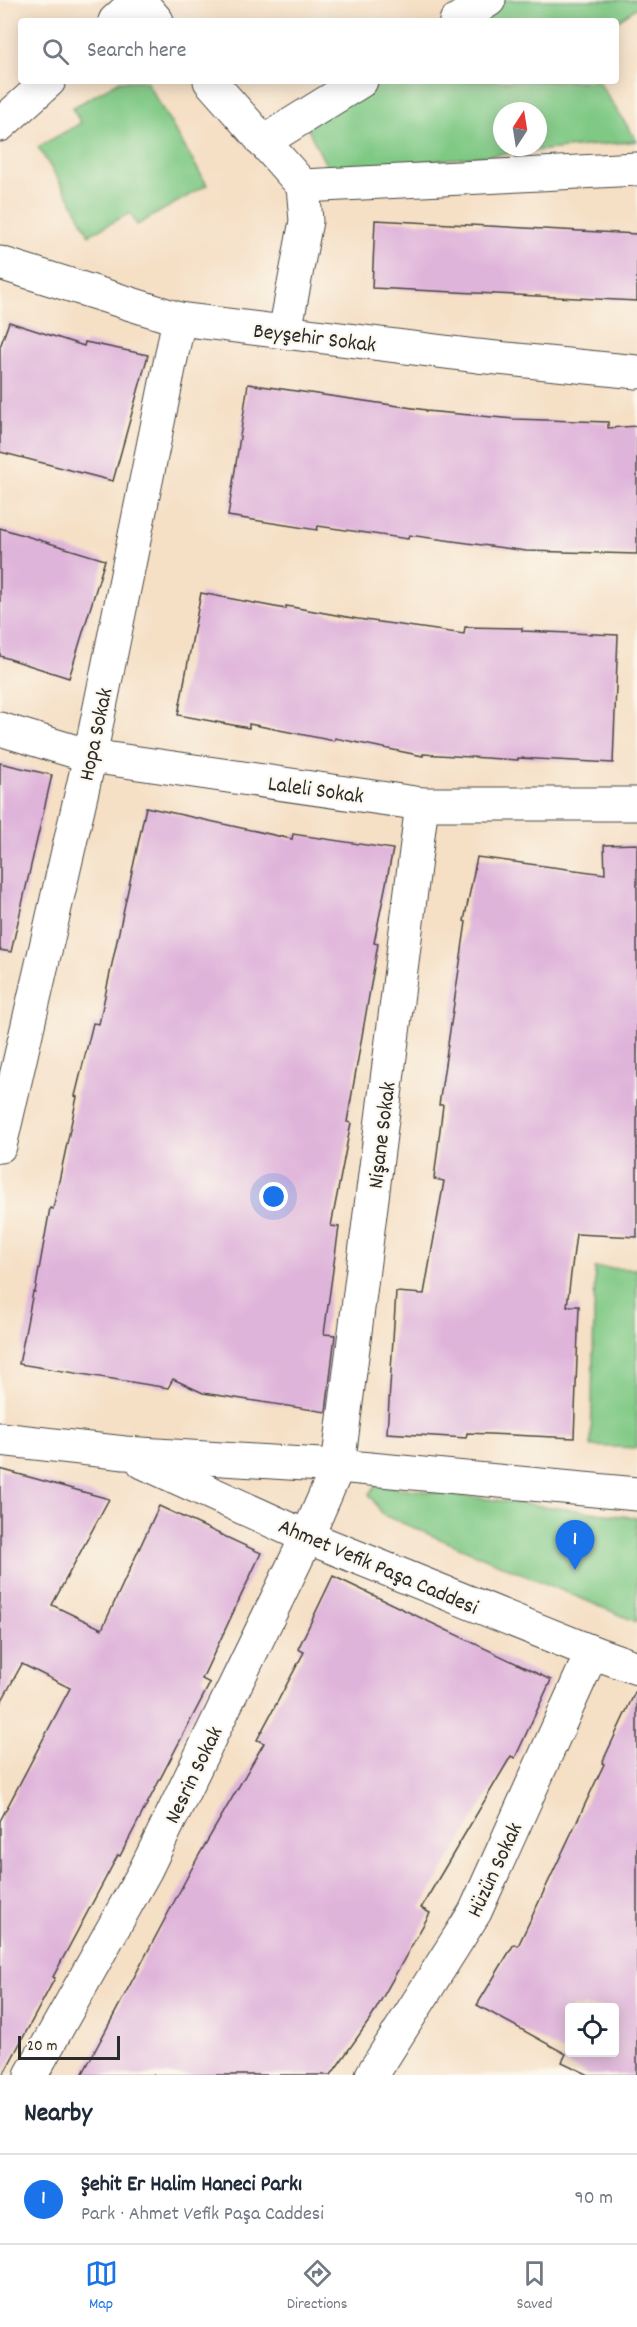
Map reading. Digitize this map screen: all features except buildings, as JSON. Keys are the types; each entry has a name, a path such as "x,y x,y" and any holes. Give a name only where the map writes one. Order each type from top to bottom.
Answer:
{"street":[{"path":"118,18 138,0 154,18"},
{"path":"461,18 489,0"},
{"path":"0,125 46,84"},
{"path":"213,84 303,186 306,221 285,332"},
{"path":"263,142 356,84"},
{"path":"303,186 637,169"},
{"name":"Beyşehir Sokak","path":"0,263 178,319 477,356 637,372"},
{"name":"Hopa Sokak","path":"0,1146 90,756 178,319"},
{"name":"Laleli Sokak","path":"0,729 90,756 422,804 637,804"},
{"name":"Nişane Sokak","path":"338,1466 422,804"},
{"name":"Ahmet Vefik Paşa Caddesi","path":"0,1439 125,1453 338,1466 637,1494"},
{"name":"Ahmet Vefik Paşa Caddesi","path":"125,1453 307,1537 637,1668"},
{"name":"Nesrin Sokak","path":"31,2075 145,1871 307,1537 338,1466"},
{"name":"Hüzün Sokak","path":"372,2075 475,1912 592,1652"}],"green space":[{"path":"503,0 637,0 637,7 619,20 619,18 474,18"},
{"path":"115,84 148,84 207,185 137,225 130,213 89,235 73,203 38,147 81,123 72,108"},
{"path":"367,84 600,84 637,141 547,150 547,102 493,102 493,155 329,171 305,123"},
{"path":"595,1268 637,1269 637,1448 591,1446"},
{"path":"377,1485 637,1518 637,1622 383,1515 369,1494"}],"place":[{"name":"Şehit Er Halim Haneci Parkı","path":"575,1570"}]}
